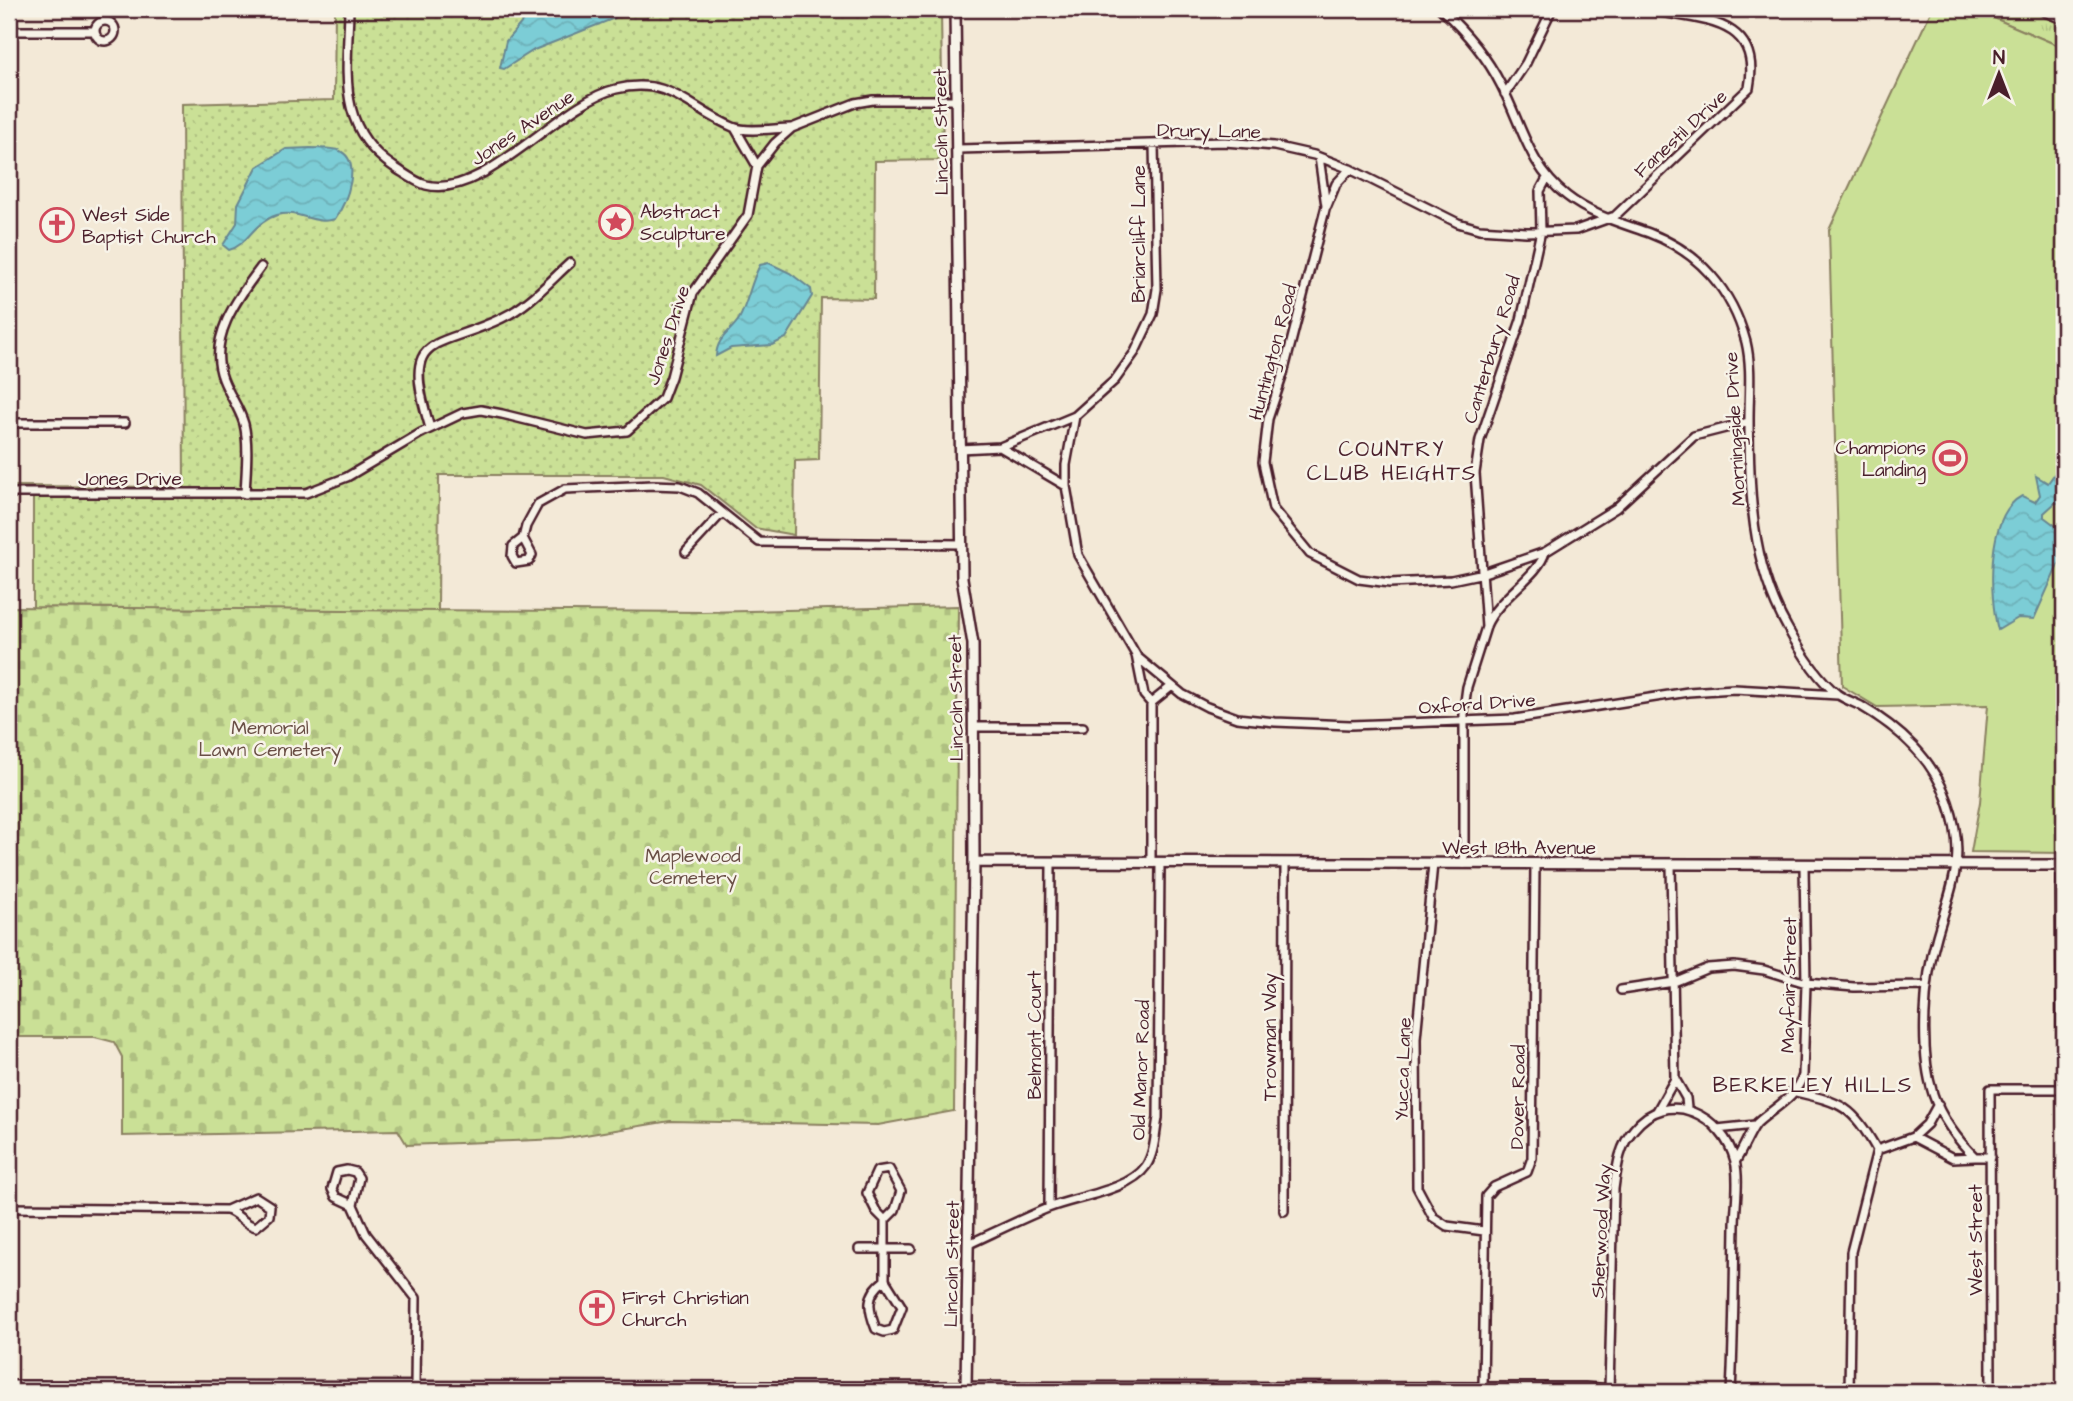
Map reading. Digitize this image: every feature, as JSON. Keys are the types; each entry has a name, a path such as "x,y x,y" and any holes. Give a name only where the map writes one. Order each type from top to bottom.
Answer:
{"highway":[{"path":"2047,9 2064,16"}],"street":[{"name":"Jones Avenue","path":"349,9 348,97 354,125 370,146 390,164 427,185 444,186 471,180 592,99 615,89 654,87 676,92 735,128"},
{"name":"Lincoln Street","path":"955,9 962,578 973,644 974,727 966,1387"},
{"name":"Morningside Drive","path":"1441,9 1464,30 1505,94 1531,157 1547,178 1567,196 1608,219 1682,248 1713,275 1738,319 1746,345 1750,376 1749,422 1754,524 1765,580 1787,627 1808,662 1838,695 1863,707 1905,738 1932,767 1947,799 1956,831 1958,867"},
{"path":"1505,94 1525,63 1552,9"},
{"name":"Fanestil Drive","path":"1608,219 1728,111 1749,88 1752,76 1747,43 1737,33 1717,23 1645,9"},
{"path":"9,31 92,31"},
{"path":"735,128 792,128 855,103 873,100 957,100"},
{"path":"735,128 757,166 792,128"},
{"name":"Drury Lane","path":"958,149 1225,142 1274,146 1350,169 1458,223 1479,229 1541,232 1576,230 1608,219"},
{"name":"Briarcliff Lane","path":"1000,447 1075,416 1115,380 1135,352 1153,314 1157,289 1154,145"},
{"name":"Huntington Road","path":"1319,158 1326,206 1283,374 1268,419 1263,462 1273,509 1310,554 1359,579 1391,583 1451,580 1484,573 1545,552 1616,508 1694,436 1749,422"},
{"name":"Jones Drive","path":"9,493 306,493 347,477 450,417 481,410 587,435 608,435 626,431 663,398 693,293 748,215 757,166"},
{"path":"1326,206 1335,184 1350,169"},
{"name":"Canterbury Road","path":"1464,864 1463,722 1467,687 1486,627 1475,473 1480,440 1521,320 1541,232 1539,200 1547,178"},
{"path":"430,428 419,369 422,357 431,346 512,313 570,263"},
{"path":"245,494 244,425 223,381 218,362 218,346 222,329 261,267"},
{"path":"1075,416 1066,465 1066,486 1078,555 1136,655 1144,695 1151,703 1155,863"},
{"path":"9,423 125,423"},
{"path":"960,449 1000,447 1066,486"},
{"path":"523,538 538,503 565,489 583,486 680,486 698,493 759,542 962,544"},
{"path":"686,552 722,513"},
{"path":"1486,627 1506,595 1538,568 1545,552"},
{"name":"Oxford Drive","path":"1136,655 1172,686 1207,707 1237,718 1275,723 1350,725 1515,719 1688,692 1754,689 1838,695"},
{"path":"1151,703 1172,686"},
{"path":"974,727 1083,727"},
{"name":"West 18th Avenue","path":"974,862 1958,867 2062,865"},
{"name":"Belmont Court","path":"1049,1207 1051,862"},
{"name":"Old Manor Road","path":"969,1244 1049,1207 1110,1188 1136,1175 1146,1165 1153,1149 1158,1118 1155,863"},
{"name":"Trowman Way","path":"1284,1211 1286,863"},
{"name":"Yucca Lane","path":"1433,864 1416,1038 1417,1187 1433,1217 1447,1226 1484,1231"},
{"name":"Dover Road","path":"1483,1388 1486,1196 1494,1186 1527,1172 1532,1158 1535,865"},
{"path":"2062,865 2063,1089"},
{"path":"1671,866 1675,1079 1686,1098 1687,1108"},
{"name":"Mayfair Street","path":"1735,1162 1745,1149 1755,1125 1801,1083 1803,1075 1806,983 1804,866"},
{"path":"1958,867 1937,936 1926,986 1926,1051 1932,1093 1963,1146 1975,1157"},
{"path":"1622,990 1674,982 1708,968 1734,966 1764,970 1806,983 1854,987 1926,986"},
{"path":"1657,1111 1675,1079"},
{"name":"West Street","path":"1991,1392 1990,1088 2063,1089"},
{"path":"1792,1091 1837,1101 1863,1125 1877,1150 1851,1252 1849,1392"},
{"path":"1877,1150 1913,1138 1927,1125 1938,1104"},
{"path":"1657,1111 1687,1108 1717,1129 1735,1162 1731,1392"},
{"name":"Sherwood Way","path":"1609,1390 1614,1189 1618,1163 1622,1146 1634,1127 1657,1111"},
{"path":"1717,1129 1755,1125"},
{"path":"1913,1138 1953,1158 1991,1157"},
{"path":"885,1220 895,1210 901,1191 889,1168 877,1171 867,1192 876,1211 885,1220 885,1280 902,1307 893,1330 884,1332 876,1329 867,1308 868,1302 885,1280"},
{"path":"353,1205 336,1197 332,1189 337,1172 355,1172 359,1178 353,1205 366,1234 416,1298 415,1387"},
{"path":"9,1208 227,1210 236,1213 247,1225 256,1227 269,1216 270,1206 256,1197 227,1210"},
{"path":"859,1249 911,1249"},
{"path":"9,1386 262,1389 415,1387 434,1390 1483,1388 1639,1392"}],"green space":[{"path":"335,9 941,9 943,160 875,161 874,299 821,298 819,460 795,461 794,535 755,528 701,485 664,475 439,475 438,611 33,607 33,497 9,497 9,486 184,487 182,104 334,100"},
{"name":"Champions Landing","path":"1932,9 1973,9 2064,48 2064,853 1971,852 1980,802 1988,705 1877,707 1842,686 1829,230"},
{"path":"1973,9 2026,9 2064,25 2064,48"},
{"name":"Maplewood Cemetery","path":"958,606 954,1111 878,1125 670,1121 561,1139 407,1145 398,1130 122,1136 122,1057 114,1042 95,1037 9,1037 9,607 703,612"}],"water":[{"path":"533,9 620,11 615,18 534,50 504,69 500,68 506,41"},
{"path":"286,149 338,150 346,155 350,163 348,193 335,219 328,221 292,214 277,215 262,223 241,244 229,250 223,245 237,223 238,204 257,167"},
{"path":"769,263 790,273 811,289 812,296 786,338 772,345 731,348 716,356 721,340 742,313 760,265"},
{"path":"2064,448 2064,503 2055,503 2044,513 2044,517 2056,526 2064,527 2064,559 2058,565 2034,619 2018,618 1998,630 1992,578 1996,538 2002,520 2010,506 2022,496 2035,502 2040,495 2036,476 2048,483 2055,473"}],"place":[{"name":"Abstract Sculpture","path":"616,222"},
{"name":"West Side Baptist Church","path":"57,225"},
{"name":"Champions Landing","path":"1950,458"},
{"name":"First Christian Church","path":"597,1308"}],"district":[{"name":"COUNTRY CLUB HEIGHTS","path":"1392,461"},
{"name":"BERKELEY HILLS","path":"1813,1085"}],"park label":[{"name":"Memorial Lawn Cemetery","path":"270,738"}]}
